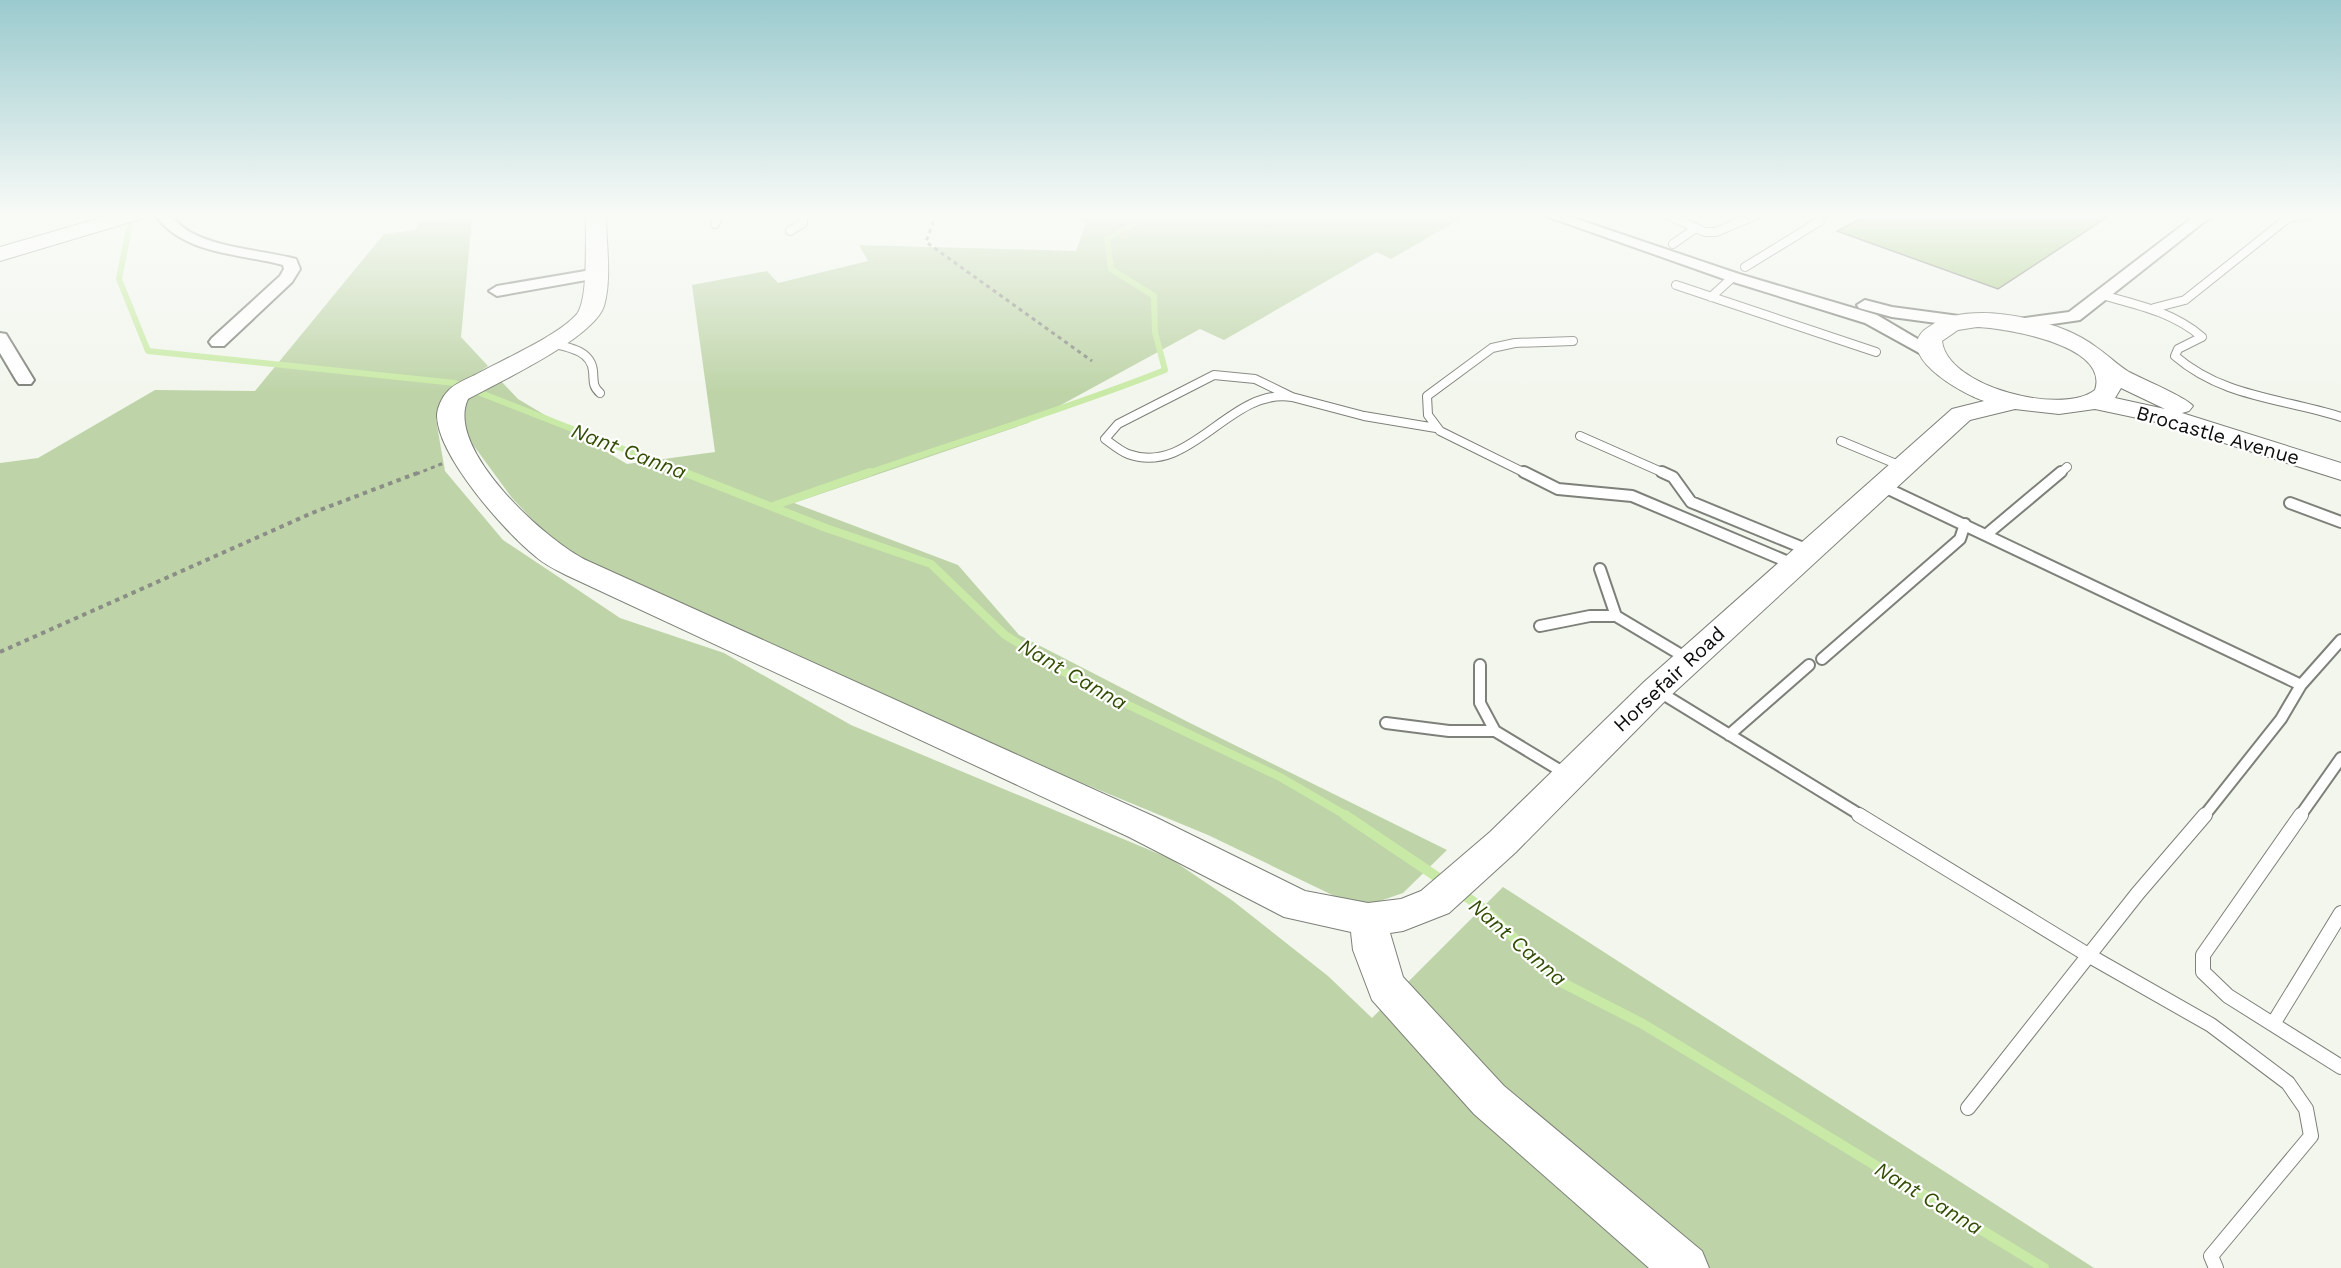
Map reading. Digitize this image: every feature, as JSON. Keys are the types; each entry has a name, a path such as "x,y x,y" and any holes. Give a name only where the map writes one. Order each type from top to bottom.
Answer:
{"street":[{"path":"218,342 289,273"},
{"path":"1742,273 1871,319 1929,351 1939,366 1958,380 1984,393 2014,402 2059,407 2093,401 2106,393 2110,382 2106,369"},
{"path":"1743,273 1884,310 1959,321"},
{"path":"2018,324 2074,316 2129,273"},
{"path":"463,456 450,416 467,389 550,343 586,318 592,307 597,274 497,291"},
{"path":"2074,316 2081,347"},
{"name":"Brocastle Avenue","path":"1959,321 1987,320 2018,324 2052,333 2081,347 2106,369 2147,392 2188,409 2341,457"},
{"path":"1929,351 1928,341 1933,332 1959,321"},
{"path":"0,339 25,380"},
{"path":"1958,380 1960,414"},
{"name":"Brocastle Avenue","path":"2093,401 2167,417 2341,472"},
{"name":"Horsefair Road","path":"463,456 510,516 536,542 564,562 1142,827 1298,906 1368,919 1403,915 1434,902 1503,842 1688,660 1960,414 2014,402"},
{"path":"1368,919 1373,950 1386,987 1489,1100 1685,1268"}],"lane":[{"path":"1711,297 1738,273"},
{"path":"2146,308 2169,306 2185,300 2219,273"},
{"path":"1676,285 1876,352"},
{"path":"2102,295 2172,315 2192,327 2202,337 2178,349 2175,356 2188,369 2241,394 2314,407 2341,417"},
{"path":"1436,428 1425,409 1427,396 1492,348 1515,343 1573,341"},
{"path":"550,343 572,348 584,355 592,368 592,384 600,393"},
{"path":"1293,398 1255,379 1214,375 1118,424 1105,439 1121,453 1143,459 1171,454 1250,402 1273,395 1293,398 1363,416 1436,428 1558,489 1632,496 1801,557"},
{"path":"1580,436 1673,477 1691,502 1801,557"},
{"path":"1841,441 1890,476 1965,524 2301,685"},
{"path":"1987,534 2067,467"},
{"path":"2290,503 2341,522"},
{"path":"1822,659 1960,539 1965,524"},
{"path":"1600,569 1616,616"},
{"path":"1540,626 1590,616 1616,616 1688,660"},
{"path":"1968,1108 2088,955 2210,809 2281,719 2301,685 2341,640"},
{"path":"1480,665 1480,703 1495,731 1569,776"},
{"path":"1729,735 1809,665"},
{"path":"1656,690 2088,955 2211,1025 2288,1083 2306,1109 2311,1136 2211,1257 2216,1268"},
{"path":"1386,723 1449,731 1495,731"},
{"path":"2341,758 2203,955 2203,972 2228,996 2341,1067"},
{"path":"2273,1024 2341,913"}],"path":[{"path":"969,273 1092,361"},
{"path":"0,652 312,513 463,456"}],"green space":[{"path":"352,273 467,273 461,337 488,366 450,390 438,410 436,420 445,471 503,540 620,618 724,653 851,725 1171,859 1233,901 1328,976 1372,1018 1503,887 2094,1268 0,1268 0,463 38,458 155,390 255,391"},
{"path":"755,273 769,273 778,283 818,273 1340,273 1224,340 1200,329 1028,423 794,503 958,565 1019,635 1188,722 1447,850 1403,893 1377,902 1349,903 1208,835 978,740 583,560 546,534 512,498 460,427 468,396 498,378 518,399 627,464 715,452 692,285"}],"building":[{"path":"1954,273 2022,273 1998,289"}],"waterway":[{"name":"Nant Canna","path":"120,273 119,279 148,351 455,383 687,474"},
{"path":"866,474 1054,411 1165,370 1155,332 1154,296 1118,273"},
{"name":"Nant Canna","path":"683,472 826,528 931,564 1005,635 1082,683 1280,777 1347,816"},
{"path":"773,506 870,472"},
{"name":"Nant Canna","path":"1345,815 1446,883"},
{"name":"Nant Canna","path":"1458,891 1484,909 1557,980 1643,1024 2044,1268"}]}
